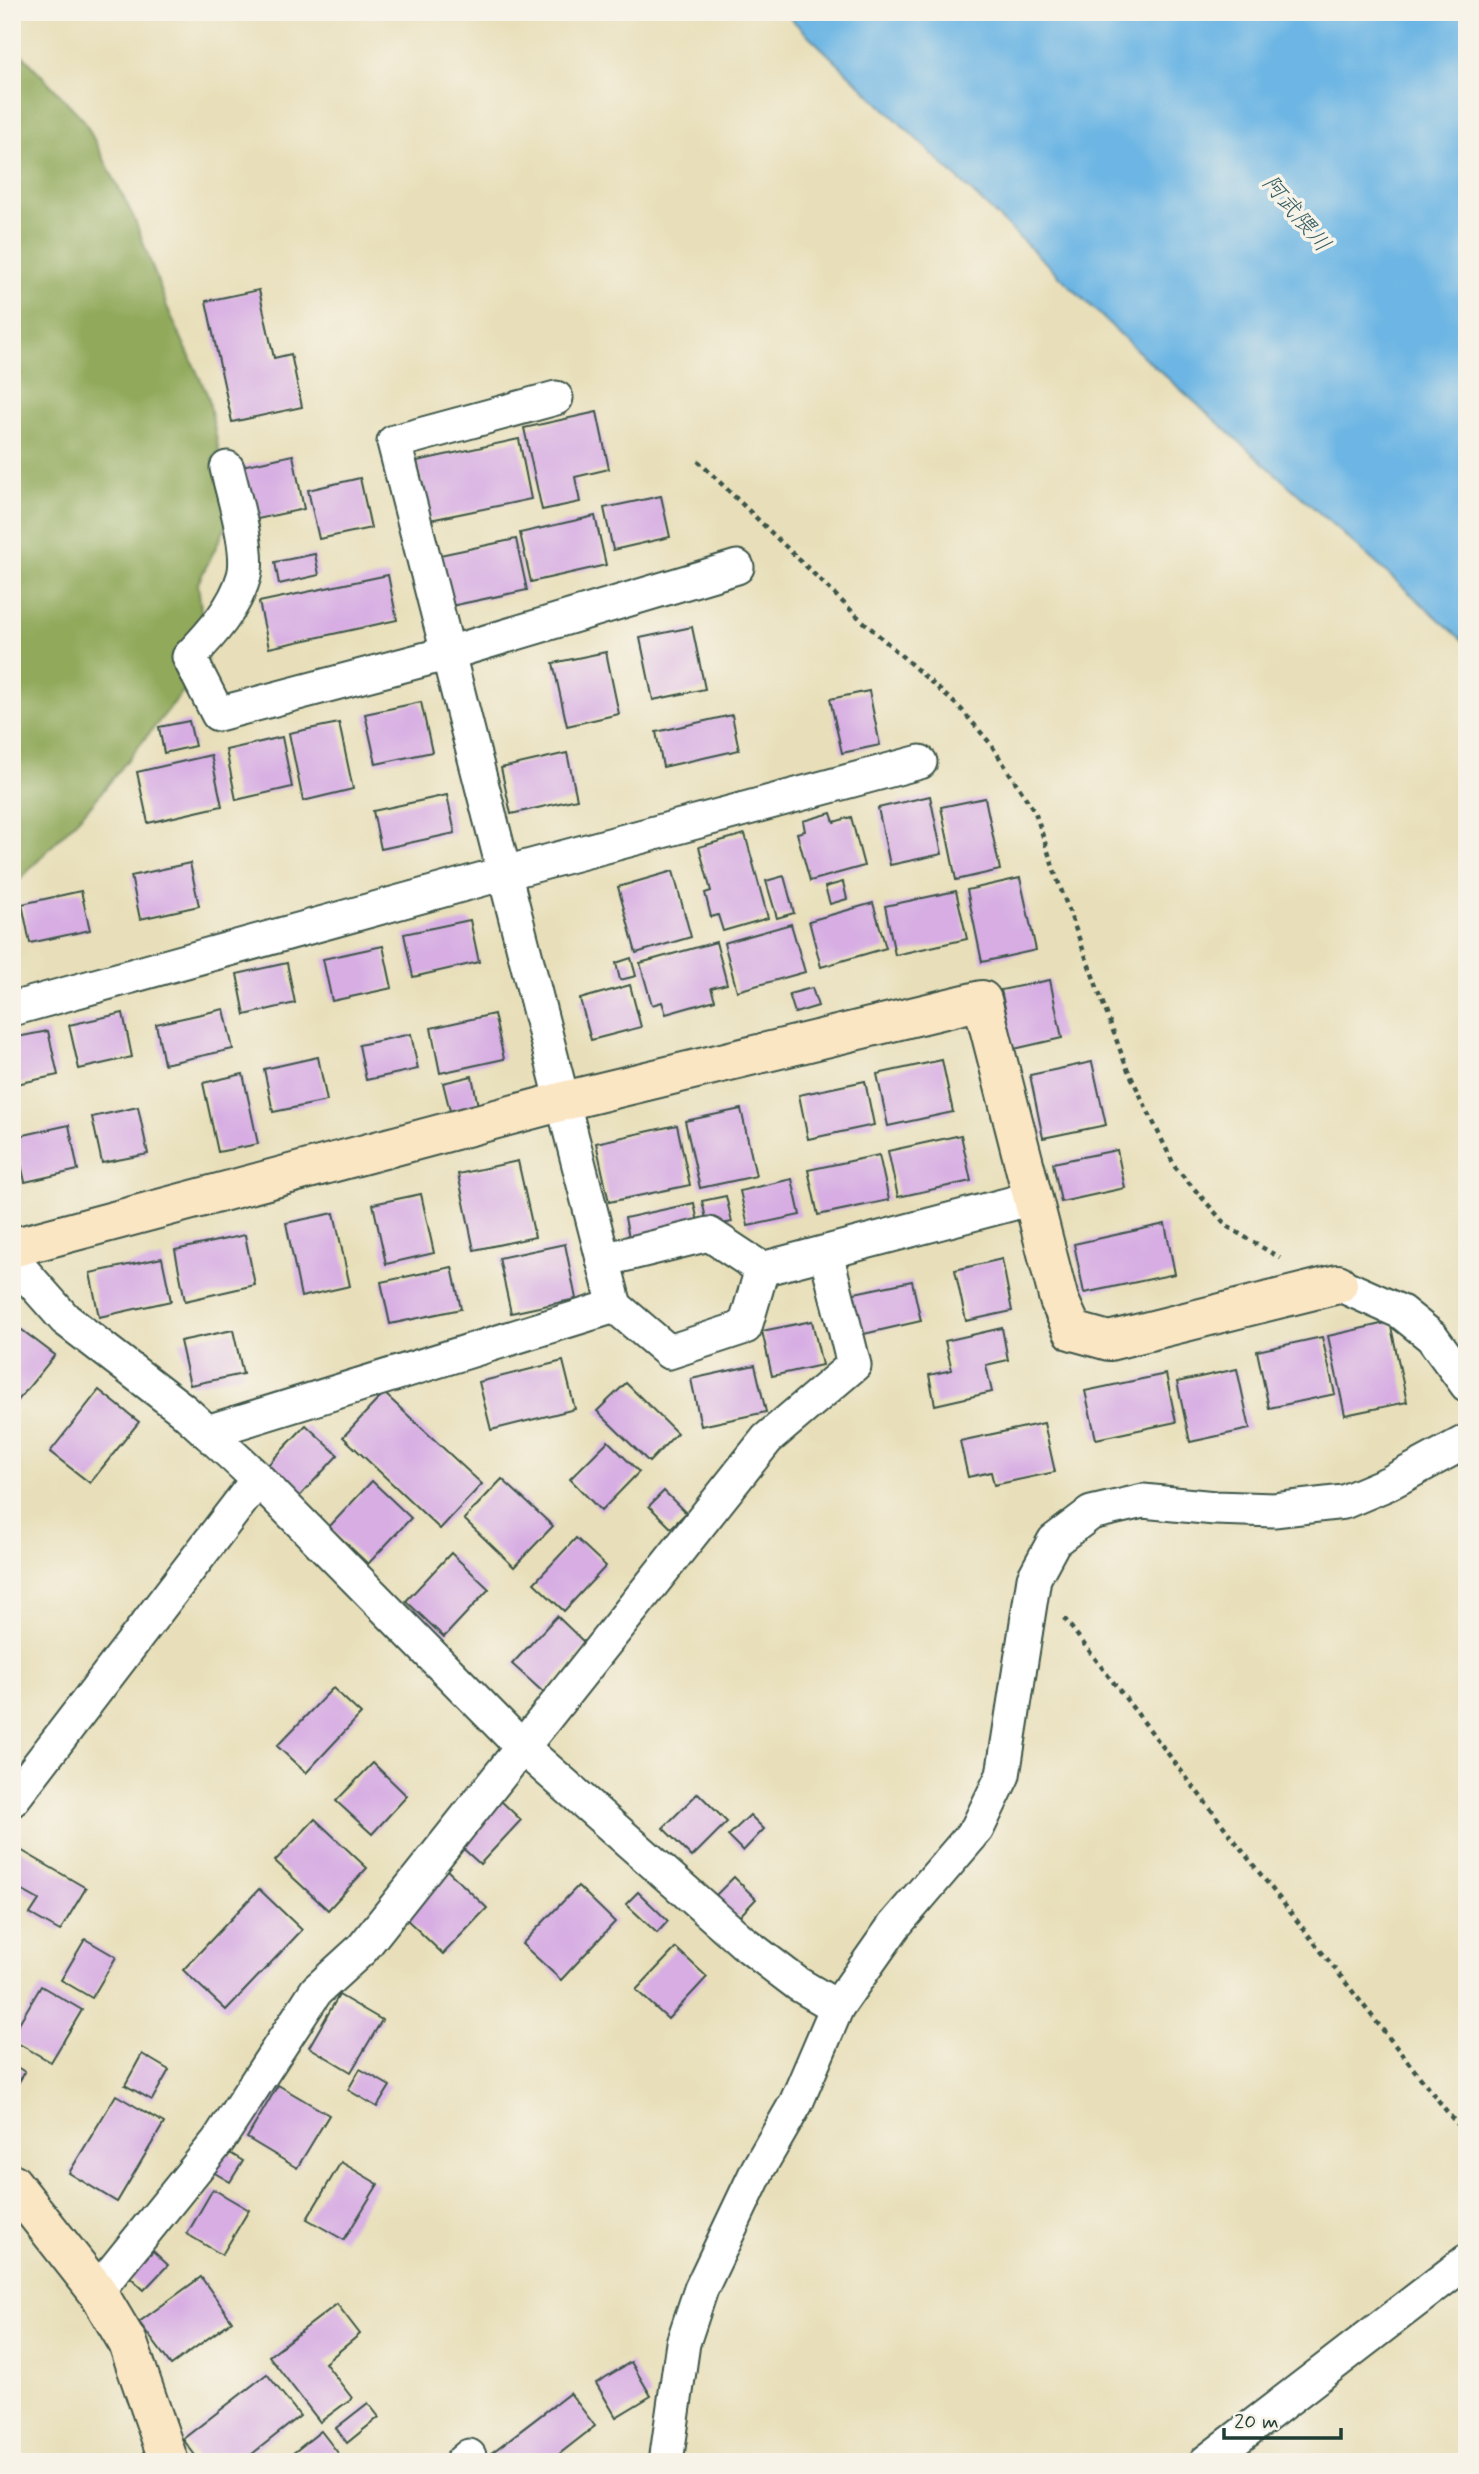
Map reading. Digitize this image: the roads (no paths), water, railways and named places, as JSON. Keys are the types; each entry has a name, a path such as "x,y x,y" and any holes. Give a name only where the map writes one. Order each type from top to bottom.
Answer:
{"street":[{"path":"556,398 394,442 615,1306 669,1352 745,1327 762,1269"},
{"path":"226,468 243,542 245,574 232,603 214,631 189,657 218,714 449,653 737,567"},
{"path":"12,1010 505,873 920,762"},
{"path":"12,1248 564,1101 982,1000 1059,1300 1073,1331 1109,1341 1338,1284 1401,1312 1432,1336 1467,1385"},
{"path":"603,1260 709,1234 762,1269 1032,1198"},
{"path":"97,2291 218,2141 316,1991 362,1949 767,1439 854,1365 826,1253"},
{"path":"12,1259 65,1319 183,1410 258,1479 522,1747 743,1942 798,1984 837,2007"},
{"path":"207,1432 615,1306"},
{"path":"666,2462 683,2343 701,2289 758,2169 796,2104 837,2007 894,1926 977,1829 1003,1775 1034,1578 1054,1541 1091,1513 1143,1501 1275,1510 1344,1502 1389,1483 1467,1441"},
{"path":"12,1800 258,1479"},
{"path":"12,2183 97,2291 128,2343 169,2462"},
{"path":"1206,2462 1467,2261"}],"water":[{"name":"阿武隈川","path":"784,12 1467,12 1467,644 1143,356"}]}
